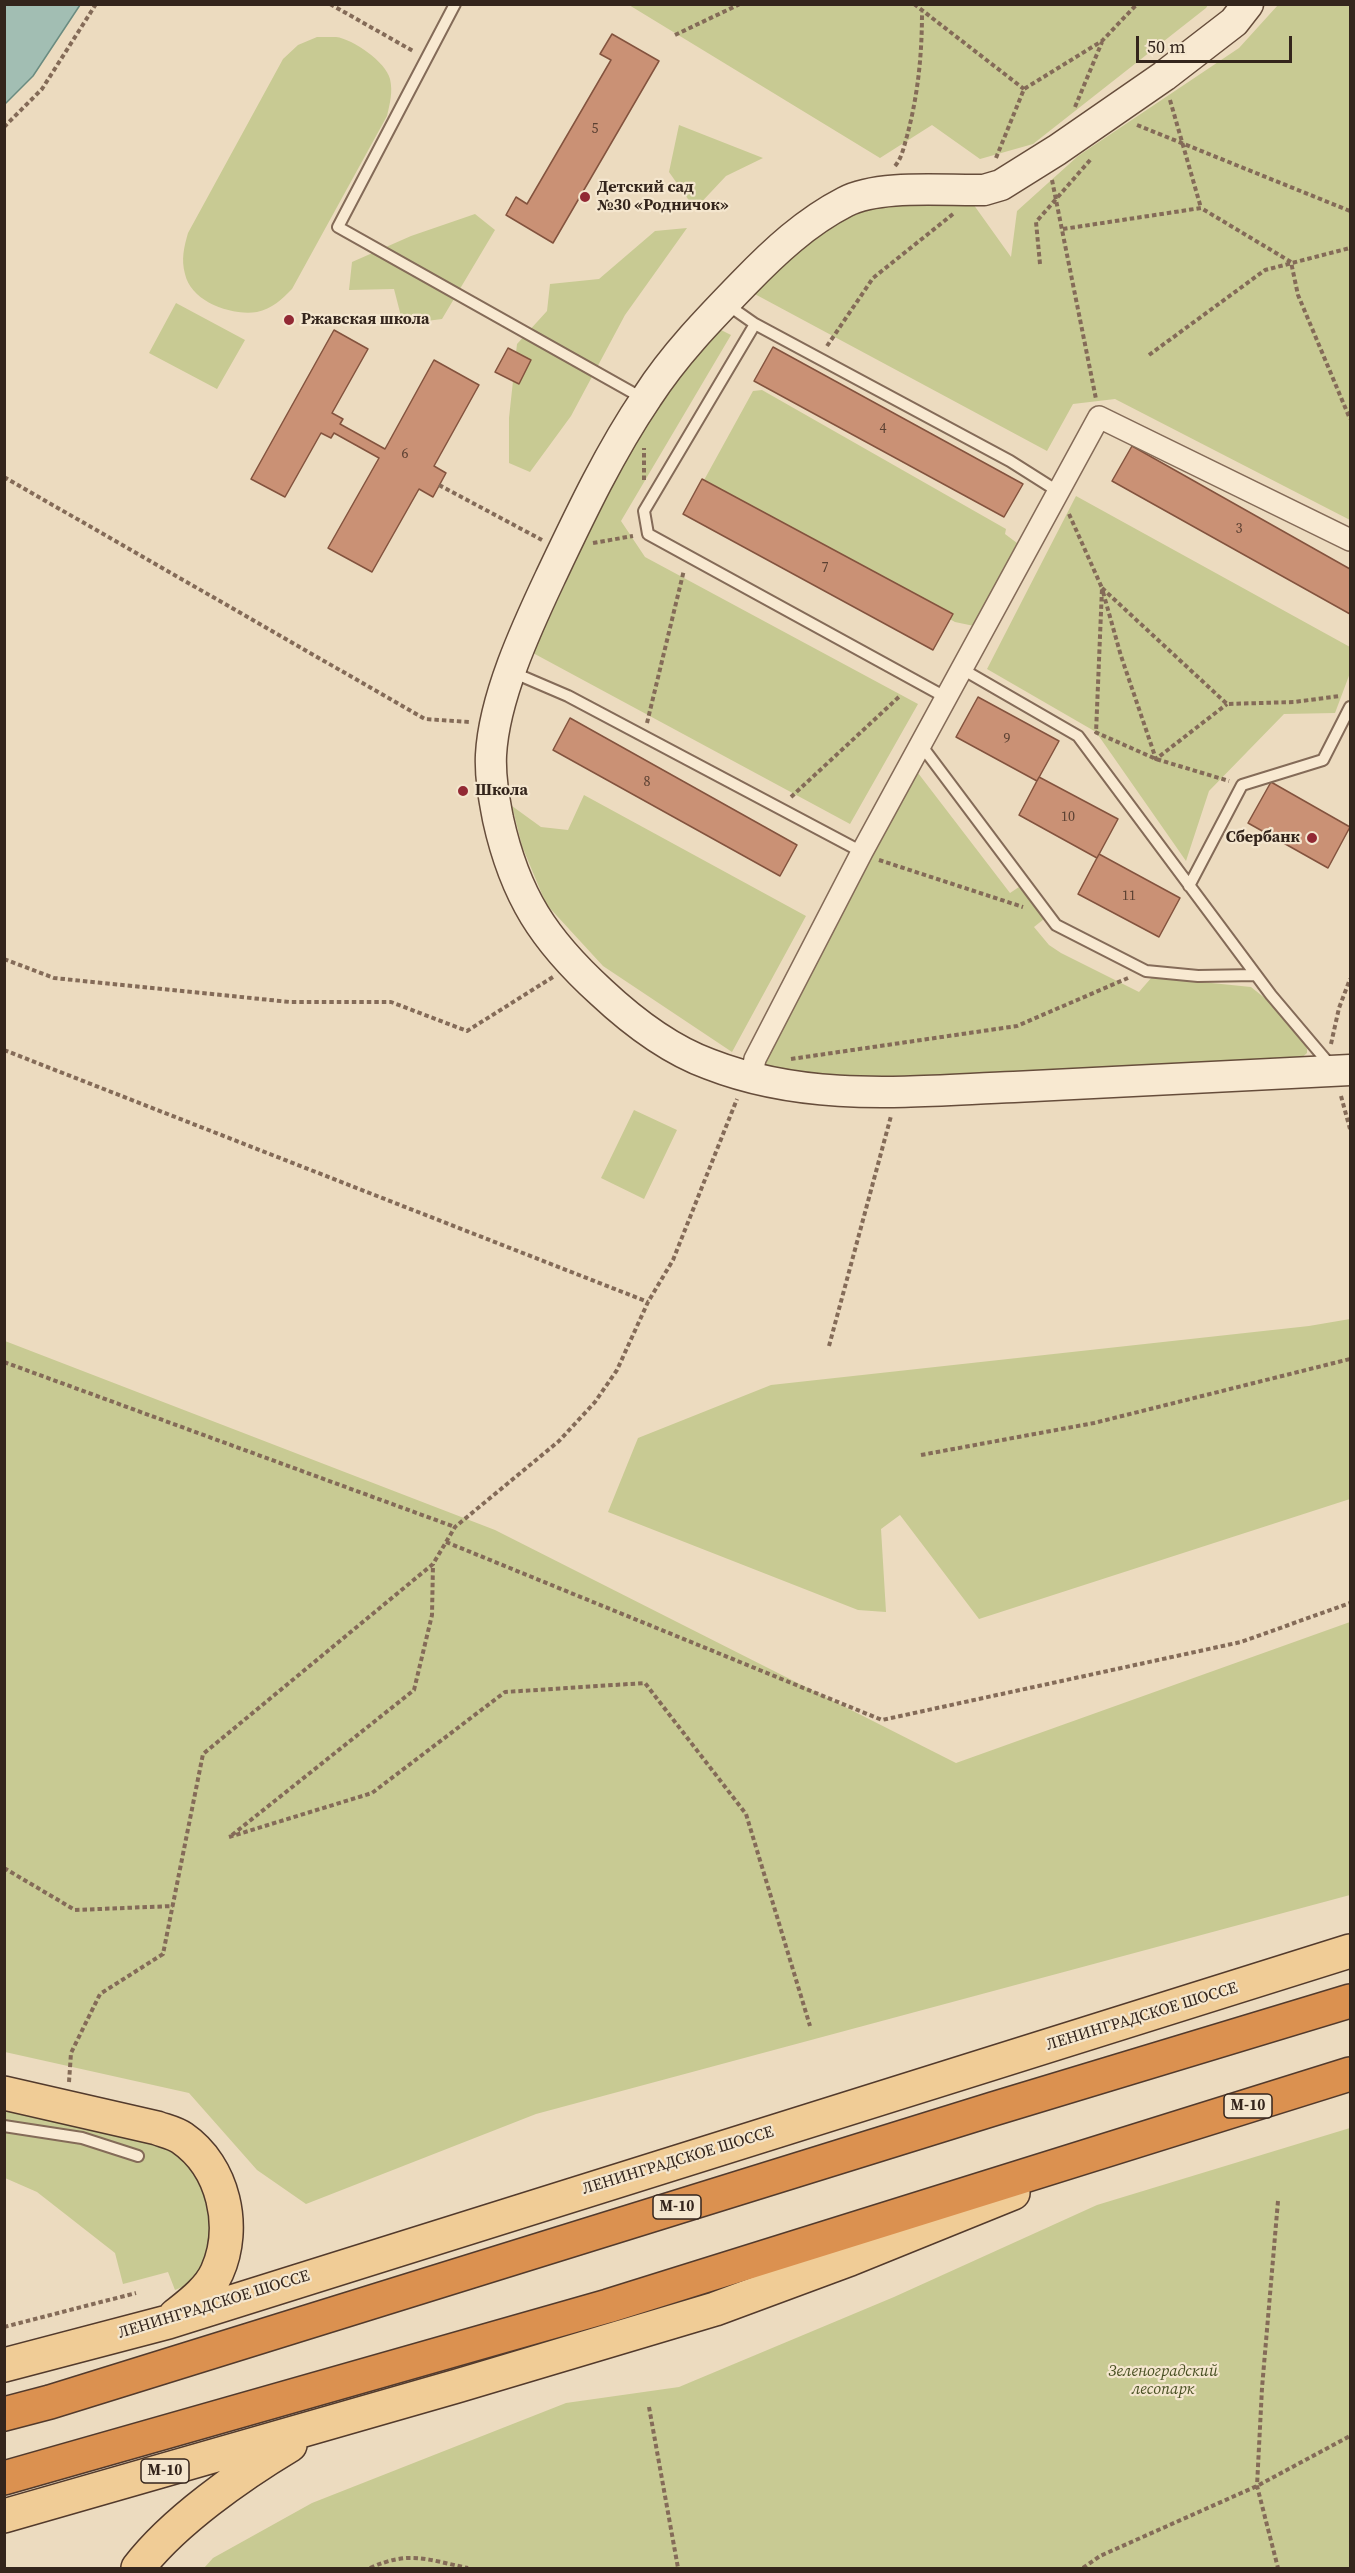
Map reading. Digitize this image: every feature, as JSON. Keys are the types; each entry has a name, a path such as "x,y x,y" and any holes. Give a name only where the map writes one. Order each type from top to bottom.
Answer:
{"highway":[{"name":"М-10","path":"4,2414 1350,2001"},
{"name":"М-10","path":"4,2478 608,2306 1350,2074"}],"main road":[{"name":"ЛЕНИНГРАДСКОЕ ШОССЕ","path":"4,2365 168,2322 1350,1951"},
{"path":"4,2093 78,2116 157,2128 181,2137 197,2151 210,2169 220,2189 227,2221 225,2248 216,2274 198,2298 168,2322"},
{"name":"М-10","path":"4,2516 325,2425 715,2309 850,2259 1145,2139"},
{"path":"138,2568 177,2528 217,2495 254,2468 325,2425"}],"street":[{"path":"1248,4 1234,22 1164,76 1057,150 1001,185 984,190 874,192 848,200 799,231 725,302 668,367 645,399 618,444 531,618 495,724 491,756 492,792 507,857 533,914 572,965 625,1015 652,1034 697,1059 747,1070 818,1091 898,1092 1343,1071"},
{"path":"747,1070 862,852 1099,417 1350,540"}],"lane":[{"path":"455,4 338,227 645,399"},
{"path":"725,302 755,324 1010,461 1059,492"},
{"path":"755,324 644,511 648,534 946,698"},
{"path":"962,669 1078,736 1256,975 1343,1071"},
{"path":"512,671 568,696 644,735 862,852"},
{"path":"1189,886 1242,785 1323,760 1350,707"},
{"path":"921,745 1056,925 1146,970 1198,976 1256,975"},
{"path":"4,2126 78,2116 138,2156"}],"path":[{"path":"4,127 42,88 96,4"},
{"path":"330,4 426,58"},
{"path":"675,35 740,4"},
{"path":"914,4 1024,89"},
{"path":"819,359 873,278 984,190 1024,89 1102,41 1137,4"},
{"path":"874,192 900,161 909,128 920,76 922,12"},
{"path":"1099,417 1063,229 1048,164 1057,150 1102,41"},
{"path":"1164,76 1201,208"},
{"path":"1134,124 1350,211"},
{"path":"1040,264 1036,222 1094,155"},
{"path":"1063,229 1201,208 1291,262 1298,295 1350,419"},
{"path":"1149,355 1265,270 1350,248"},
{"path":"644,444 644,511"},
{"path":"4,477 425,718 495,724"},
{"path":"439,485 539,539 565,547 648,534"},
{"path":"1059,492 1102,588 1121,656 1156,759"},
{"path":"644,735 687,555"},
{"path":"1102,588 1227,704"},
{"path":"1102,588 1096,732 1103,769"},
{"path":"1156,759 1227,704 1294,702 1350,695"},
{"path":"780,808 901,696"},
{"path":"1083,742 1096,732"},
{"path":"1096,732 1156,759 1242,785"},
{"path":"862,852 958,888 1016,904 1056,925"},
{"path":"4,959 54,978 290,1002 391,1002 467,1031 572,965"},
{"path":"78,2116 71,2053 100,1994 163,1954 203,1755 434,1564 455,1527 559,1441 595,1402 616,1370 648,1302 673,1260 739,1093 732,1086 747,1070 766,1061 1017,1026 1146,970"},
{"path":"1350,979 1339,1008 1331,1045 1343,1071 1344,1105 1350,1129"},
{"path":"4,1050 648,1302"},
{"path":"829,1346 898,1092"},
{"path":"1344,1105 1350,1107"},
{"path":"921,1455 1094,1422 1350,1359"},
{"path":"4,1362 455,1527"},
{"path":"446,1542 882,1720 1241,1642 1350,1603"},
{"path":"434,1564 432,1615 414,1690 230,1837 372,1792 505,1692 645,1683 746,1814 810,2026"},
{"path":"4,1868 75,1910 173,1906"},
{"path":"1278,2201 1262,2388 1257,2486 1278,2568"},
{"path":"4,2327 136,2293"},
{"path":"649,2407 678,2568"},
{"path":"1083,2568 1100,2556 1257,2486 1350,2436"},
{"path":"370,2568 391,2559 414,2557 468,2568"}],"green space":[{"path":"629,5 1208,5 1033,144 980,159 932,125 880,158"},
{"path":"1278,5 1350,5 1350,520 1115,399 1073,404 1047,451 751,292 833,220 884,202 935,205 971,201 1011,257 1017,211 1078,156 1239,48"},
{"path":"317,37 343,39 360,47 376,59 387,72 391,84 387,116 292,289 276,303 262,311 247,313 225,309 204,299 189,284 183,258 188,233 283,59 298,45"},
{"path":"679,125 763,158 726,176 695,209 669,172"},
{"path":"475,214 495,230 442,319 403,324 394,289 349,290 352,262 411,236"},
{"path":"687,228 625,315 571,416 530,472 509,463 509,418 517,344 547,311 550,284 599,279 655,231"},
{"path":"176,303 245,340 217,389 149,353"},
{"path":"715,327 731,335 621,521 645,557 918,704 850,824 533,653 633,438"},
{"path":"762,390 1006,529 1005,534 1017,543 974,626 955,622 703,482 753,391"},
{"path":"1076,496 1350,647 1350,673 1335,713 1284,714 1209,791 1186,861 1096,732 987,669"},
{"path":"918,773 1010,893 1019,887 1044,919 1034,927 1049,945 1139,992 1152,977 1251,987 1266,999 1305,1045 1307,1053 1300,1059 850,1080 766,1068 764,1064 772,1031"},
{"path":"584,795 806,916 732,1052 603,966 546,904 522,846 512,806 541,827 568,830"},
{"path":"634,1110 677,1130 644,1199 601,1178"},
{"path":"1350,1319 1350,1499 979,1619 900,1515 881,1529 886,1612 858,1610 608,1512 638,1438 771,1385 1309,1326"},
{"path":"5,1341 495,1530 956,1763 1350,1622 1350,1895 536,2114 306,2204 257,2170 189,2093 5,2052"},
{"path":"4,2109 152,2138 191,2166 208,2193 215,2216 211,2255 192,2283 175,2290 168,2272 123,2284 115,2253 37,2192 5,2178"},
{"name":"Зеленоградский лесопарк","path":"1350,2128 1350,2568 204,2568 213,2558 312,2503 566,2403 679,2387 894,2297 1097,2205"}],"shaded area":[{"path":"5,4 80,5 33,76 5,104"}],"building":[{"path":"612,34 659,61 553,243 506,215 516,197 527,204 611,60 600,54"},
{"path":"334,330 368,349 332,413 343,419 340,424 385,449 434,360 479,385 434,466 446,473 433,497 419,489 372,572 328,548 379,458 334,433 331,438 321,433 285,497 251,479"},
{"path":"773,347 1023,484 1004,517 754,381"},
{"path":"508,348 531,360 519,384 495,372"},
{"path":"1132,446 1350,569 1350,614 1112,481"},
{"path":"702,479 953,614 933,650 683,514"},
{"path":"978,697 1059,741 1037,781 956,737"},
{"path":"570,718 797,845 780,876 553,750"},
{"path":"1039,777 1118,819 1097,858 1019,815"},
{"path":"1271,782 1350,827 1328,868 1248,823"},
{"path":"1099,854 1180,898 1159,937 1078,894"}],"place":[{"name":"Детский сад №30 «Родничок»","path":"585,197"},
{"name":"Ржавская школа","path":"289,320"},
{"name":"Школа","path":"463,791"},
{"name":"Сбербанк","path":"1312,838"}]}
